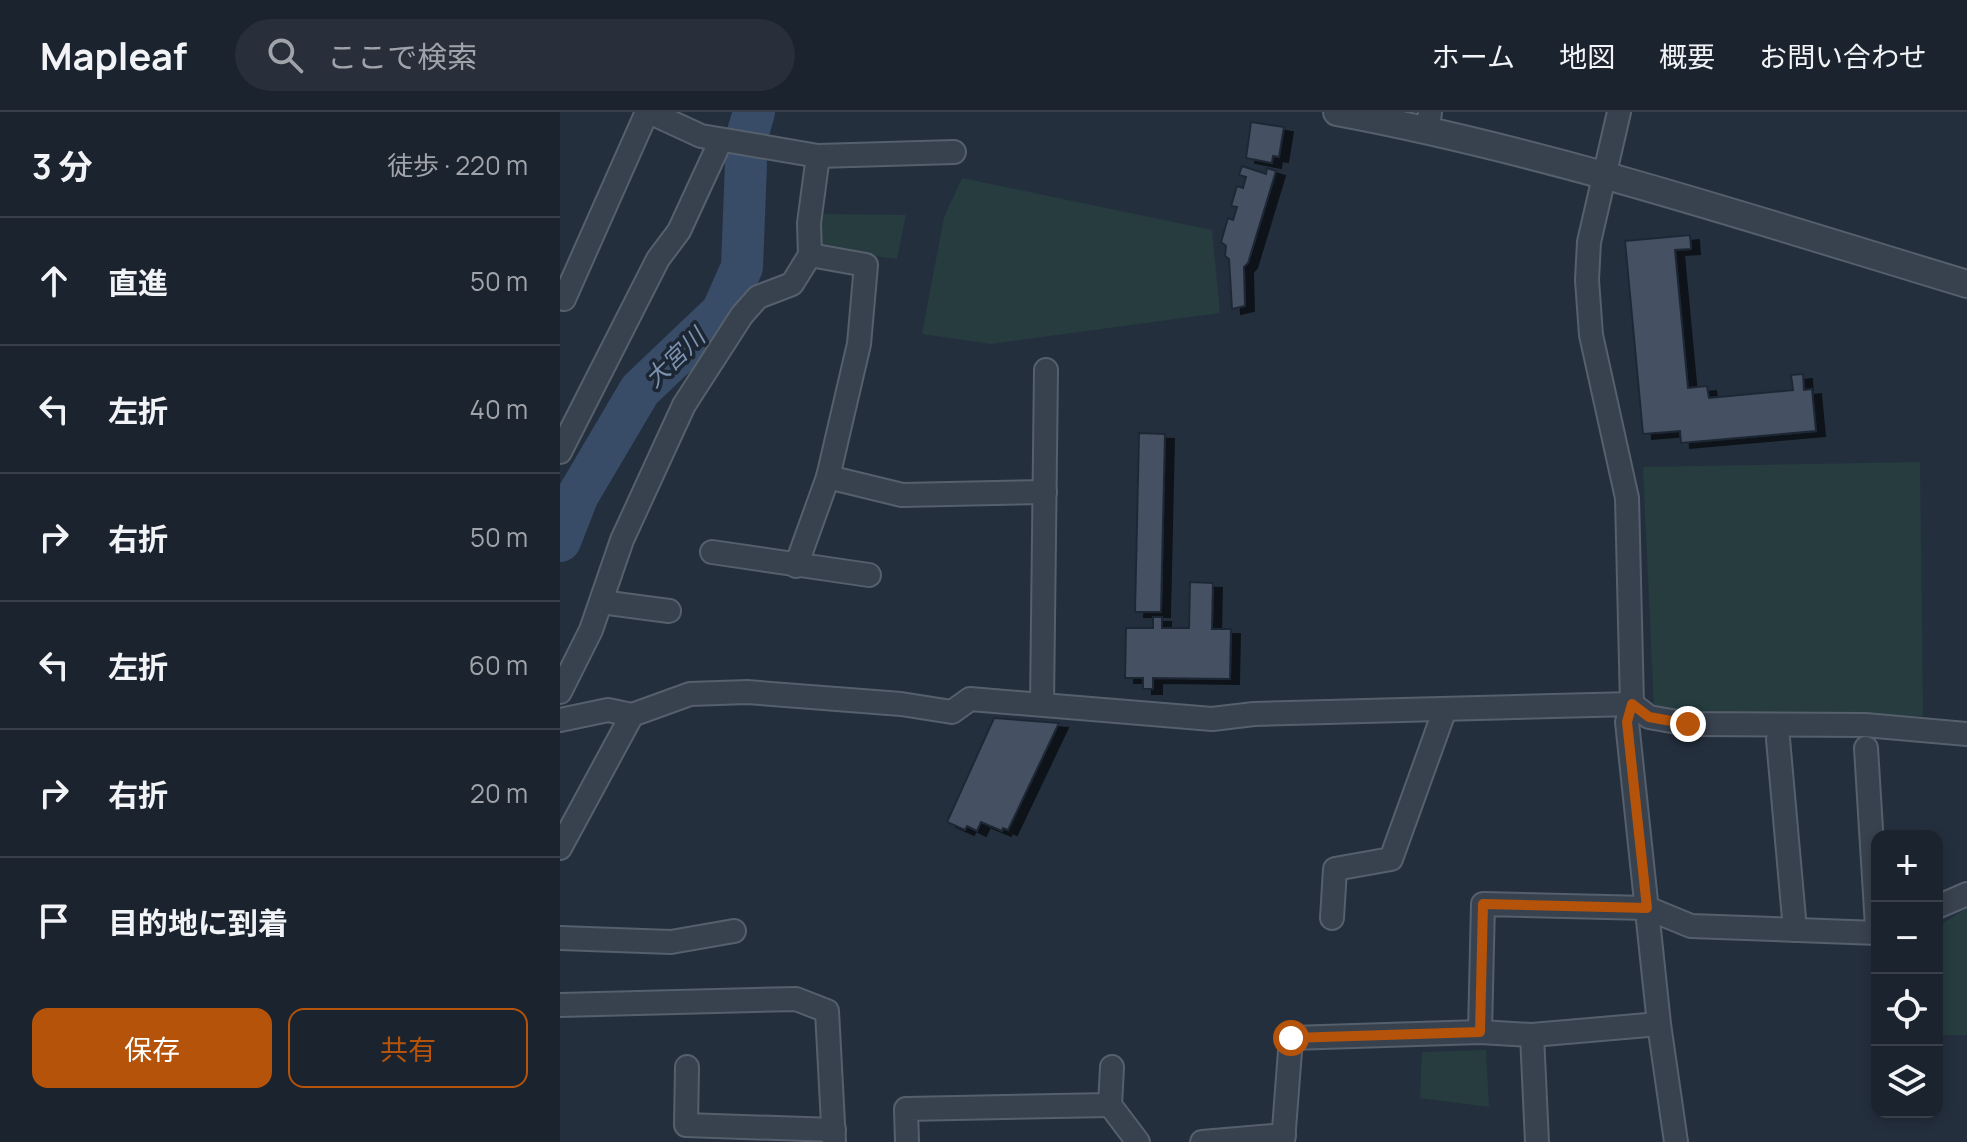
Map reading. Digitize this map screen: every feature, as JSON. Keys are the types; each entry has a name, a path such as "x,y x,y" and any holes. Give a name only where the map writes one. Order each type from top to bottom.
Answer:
{"street":[{"path":"560,297 564,299 648,112 701,136 818,156 954,152"},
{"path":"1337,112 1429,121 1967,284"},
{"path":"1619,112 1589,242 1587,280 1591,335 1627,498 1632,704 1627,722 1659,1024 1676,1142"},
{"path":"560,452 658,259 685,235 721,140"},
{"path":"560,692 601,602 622,540 684,405 742,315 758,297 792,284 810,255 809,223 818,156"},
{"path":"796,566 828,477 859,344 866,265 810,255"},
{"path":"1042,704 1046,370"},
{"path":"828,477 902,495 1045,492"},
{"path":"712,552 869,575"},
{"path":"601,602 669,611"},
{"path":"560,720 608,710 632,715 690,694 747,692 901,704 952,712 970,699 1212,719 1254,714 1444,712 1632,704 1649,717 1688,724 1865,725 1967,734"},
{"path":"1332,918 1335,869 1391,859 1444,712"},
{"path":"560,848 632,715"},
{"path":"1778,739 1795,930"},
{"path":"1866,748 1875,902"},
{"path":"1943,904 1967,894"},
{"path":"1480,1032 1483,904 1647,908 1691,926 1871,930"},
{"path":"560,938 671,942 734,931"},
{"path":"560,1005 796,999 827,1011 834,1136 686,1125 687,1067"},
{"path":"1202,1142 1284,1139 1291,1038 1480,1032 1532,1035 1659,1024"},
{"path":"1532,1035 1537,1142"},
{"path":"1112,1067 1110,1105 1138,1142"},
{"path":"907,1142 906,1109 1110,1105"}],"green space":[{"path":"962,178 1212,230 1220,313 991,344 922,334 944,217"},
{"path":"822,214 906,215 897,259 825,249 814,238"},
{"path":"1920,462 1923,716 1690,716 1654,709 1643,467"},
{"path":"1967,908 1967,1035 1943,1035 1943,923"},
{"path":"1486,1050 1489,1107 1420,1098 1422,1052"}],"building":[{"path":"1251,122 1284,127 1279,157 1273,156 1272,163 1246,158"},
{"path":"1242,166 1266,174 1267,168 1276,171 1248,263 1244,267 1245,306 1232,309 1229,259 1225,256 1226,246 1221,242 1228,218 1233,220 1237,207 1231,206 1237,186 1243,188 1246,177 1239,175"},
{"path":"1690,235 1691,249 1675,250 1688,388 1707,386 1709,398 1793,390 1791,375 1803,374 1804,390 1812,389 1816,431 1681,443 1680,431 1643,434 1625,241"},
{"path":"1139,433 1165,434 1161,612 1135,612"},
{"path":"1190,582 1213,583 1212,629 1231,629 1230,679 1153,678 1153,689 1143,689 1143,678 1125,678 1126,628 1153,628 1153,617 1162,617 1162,628 1189,628"},
{"path":"994,718 1059,723 1008,830 1003,828 1002,831 981,822 977,831 967,826 965,830 947,822"}],"waterway":[{"name":"大宮川","path":"747,136 754,112"},
{"name":"大宮川","path":"560,541 578,495 640,390 722,312 742,267 746,164"}],"route":[{"path":"1291,1038 1480,1032 1483,904 1647,908 1627,722 1632,704 1649,717 1688,724"}]}
